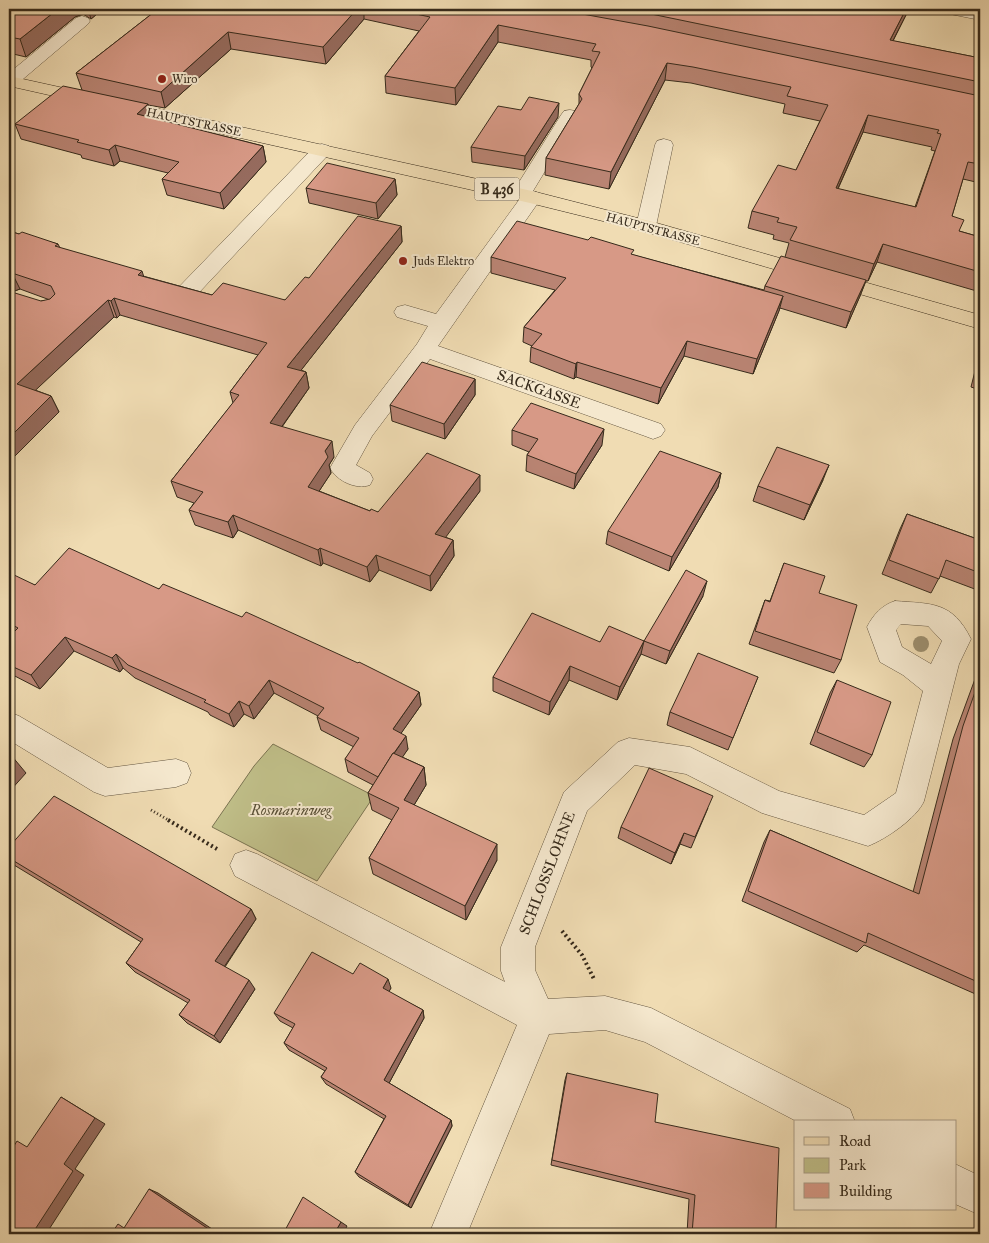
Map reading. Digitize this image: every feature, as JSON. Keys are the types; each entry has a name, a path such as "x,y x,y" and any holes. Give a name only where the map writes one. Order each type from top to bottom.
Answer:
{"main road":[{"name":"HAUPTSTRASSE","path":"10,81 526,196 646,226 980,322"}],"street":[{"path":"946,9 980,15"},
{"path":"10,81 82,21"},
{"path":"361,479 342,468 363,431 425,349 440,323 526,196 570,115"},
{"path":"646,226 664,145"},
{"path":"185,294 322,150"},
{"path":"405,312 440,323"},
{"name":"SACKGASSE","path":"425,349 653,430"},
{"name":"SCHLOSSLOHNE","path":"538,1017 518,971 518,947 575,802 629,751 690,761 774,803 868,830 910,801 939,687"},
{"path":"9,725 106,782 176,773"},
{"path":"246,864 538,1017 605,1013 651,1026 833,1120"},
{"path":"448,1234 538,1017"},
{"path":"956,1184 980,1196"}],"path":[{"path":"106,782 206,843 246,864"},
{"path":"532,910 557,925 582,955 593,977 605,1013"}],"green space":[{"name":"Rosmarinweg","path":"273,744 374,796 317,881 212,827 254,766"}],"building":[{"path":"9,9 58,9 20,39 9,37"},
{"path":"158,9 277,9 313,14 318,9 357,9 323,47 228,32 161,92 76,73"},
{"path":"393,9 555,9 648,26 980,96 980,164 968,162 952,216 964,220 959,231 980,237 980,272 883,244 874,264 790,240 797,227 777,222 779,218 752,211 778,165 796,170 828,105 787,96 791,87 667,63 611,172 546,158 582,99 579,94 600,52 592,51 596,44 498,25 455,88 385,76 430,17","holes":["868,115 939,130 937,133 941,134 916,207 836,188"]},
{"path":"627,9 906,9 890,40 980,58 980,82"},
{"path":"63,86 148,104 137,114 263,146 220,193 162,179 179,162 115,145 109,150 77,142 79,140 15,124"},
{"path":"529,97 559,103 525,156 471,147 498,106 521,110"},
{"path":"327,163 395,179 376,203 306,188"},
{"path":"358,216 401,226 287,367 306,372 270,423 332,441 325,451 328,457 308,487 370,511 371,509 378,512 427,453 480,475 435,534 453,540 430,576 376,555 367,567 320,548 318,550 233,515 228,522 189,510 203,492 171,481 239,395 230,392 267,343 114,298 111,301 108,300 17,384 51,396 9,438 9,297 15,293 41,301 50,299 55,294 51,286 12,273 9,274 9,231 19,234 22,232 58,244 55,246 142,271 138,275 212,295 223,283 285,300 305,277 309,278"},
{"path":"517,221 588,240 591,237 634,250 631,254 783,296 757,359 687,341 661,388 577,362 576,364 531,347 542,334 524,327 566,278 491,257"},
{"path":"781,256 866,280 851,312 765,286"},
{"path":"422,362 475,379 444,424 390,405"},
{"path":"531,403 604,429 576,474 527,455 538,439 512,430"},
{"path":"777,447 829,465 810,505 758,486"},
{"path":"660,451 721,473 672,557 608,531"},
{"path":"907,514 980,540 980,573 946,560 939,579 889,560"},
{"path":"69,548 159,589 163,584 242,617 246,612 359,662 419,692 393,729 406,736 378,777 345,759 359,738 317,717 324,708 269,680 249,706 239,701 229,714 204,702 206,700 128,665 116,654 112,658 65,637 31,675 9,665 9,637 18,628 9,623 9,577 12,574 35,585"},
{"path":"784,563 825,576 819,593 857,605 841,660 755,631 765,600 770,602"},
{"path":"686,570 707,581 670,651 644,641"},
{"path":"532,613 600,642 609,626 644,641 620,687 570,666 550,702 493,677"},
{"path":"698,653 758,677 733,738 670,712"},
{"path":"980,678 980,983 868,933 866,943 748,891 770,830 919,894 963,726"},
{"path":"837,680 891,702 872,755 817,732"},
{"path":"393,753 424,767 404,800 497,844 465,906 369,858 399,808 368,793"},
{"path":"649,768 713,796 695,837 684,833 675,853 621,827"},
{"path":"54,796 251,909 215,961 249,980 214,1036 179,1015 190,1000 126,963 143,939 9,858 9,847"},
{"path":"312,952 353,974 360,963 388,979 383,988 423,1010 384,1080 451,1120 408,1205 355,1172 386,1116 321,1077 327,1068 284,1043 295,1024 274,1013"},
{"path":"567,1073 658,1094 655,1122 779,1148 776,1229 798,1234 692,1234 695,1195 552,1160"},
{"path":"61,1097 95,1118 64,1164 73,1171 32,1234 9,1234 9,1154 17,1141 27,1147"},
{"path":"149,1189 207,1228 203,1234 111,1234 118,1224 124,1228"},
{"path":"303,1197 341,1222 334,1234 283,1234"}],"place":[{"name":"Wiro","path":"162,79"},
{"name":"Juds Elektro","path":"403,261"}]}
